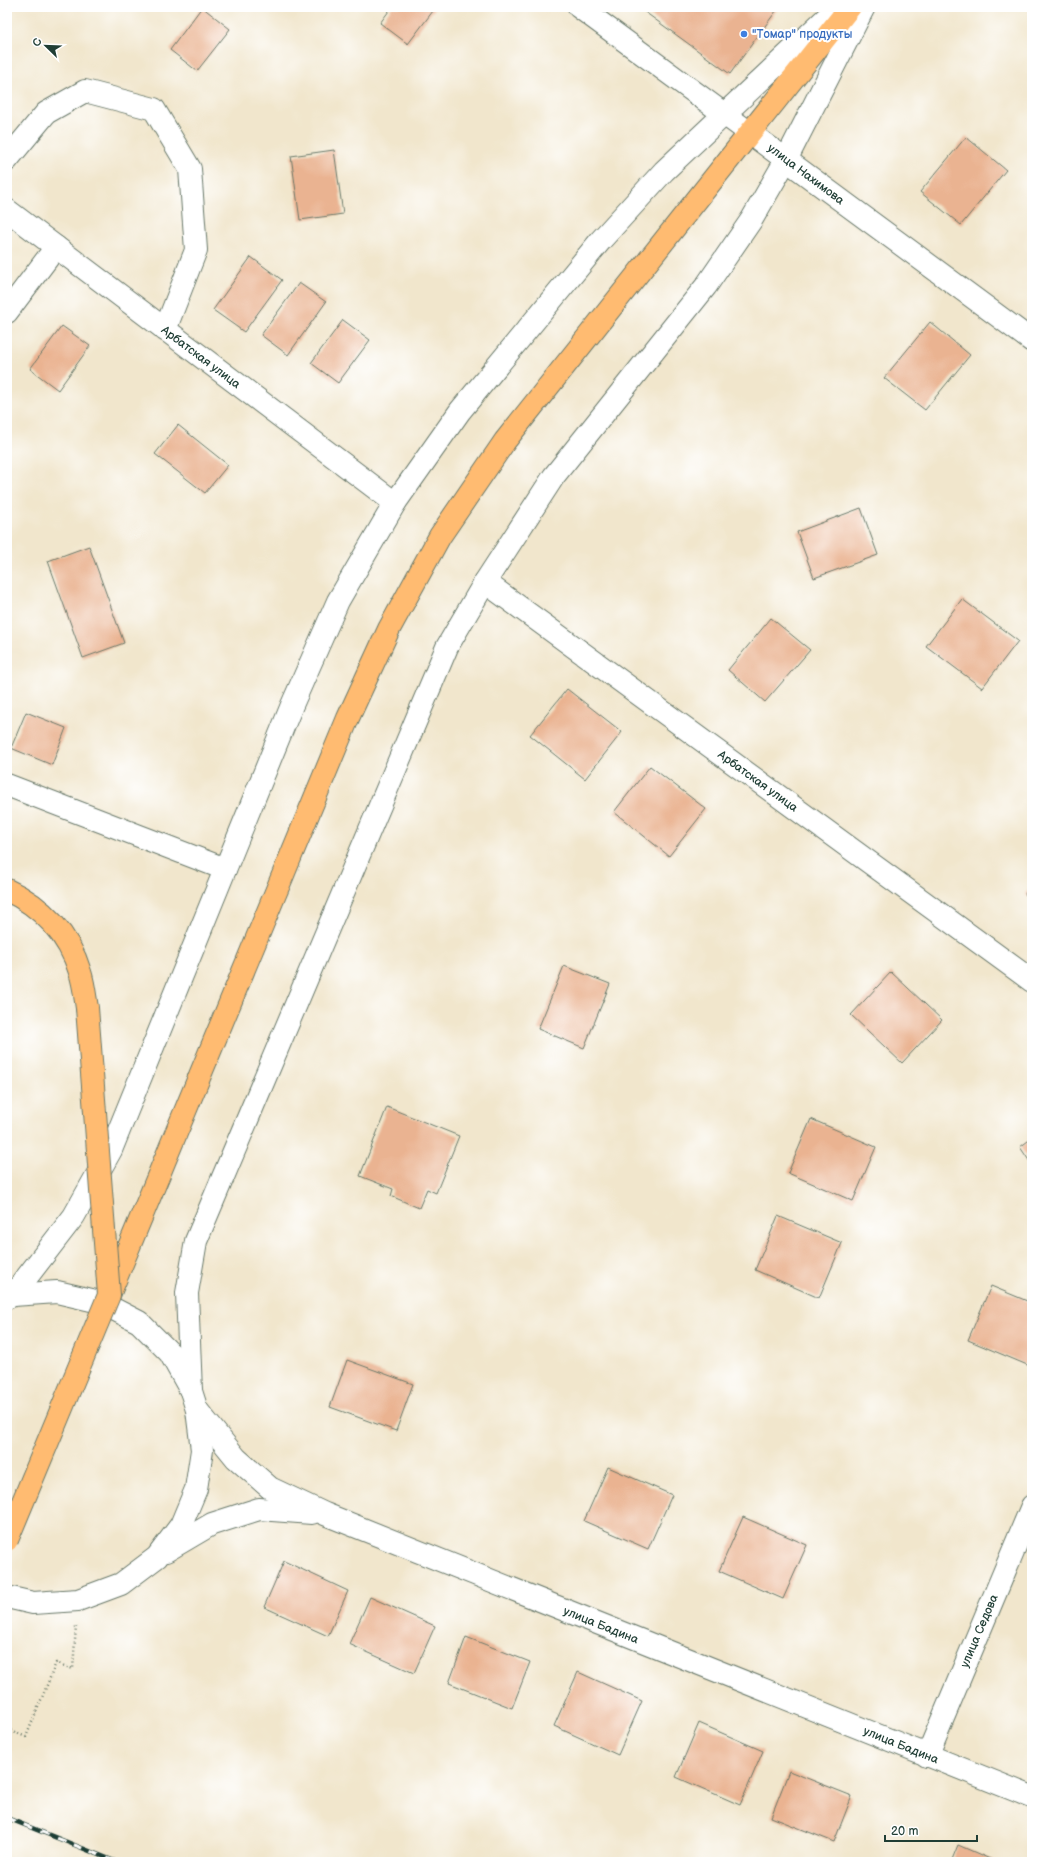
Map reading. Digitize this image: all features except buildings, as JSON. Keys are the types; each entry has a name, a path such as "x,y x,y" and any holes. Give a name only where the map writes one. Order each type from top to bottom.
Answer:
{"main road":[{"path":"7,1540 348,718 389,629 440,536 505,441 850,7"},
{"path":"7,890 22,897 51,919 69,947 80,972 87,1008 109,1295"}],"street":[{"name":"улица Нахимова","path":"580,7 1032,341"},
{"path":"10,1296 74,1216 111,1150 292,705 338,601 395,503 460,411 601,240 664,172 838,7"},
{"path":"157,1557 181,1525 196,1489 202,1450 194,1401 188,1293 196,1241 444,654 485,582 554,476 706,286 752,220 786,160 864,7"},
{"path":"7,160 46,113 85,91 154,109 190,169 196,250 165,330"},
{"name":"Арбатская улица","path":"7,210 395,503"},
{"path":"7,312 56,247"},
{"name":"Арбатская улица","path":"485,582 1032,980"},
{"path":"7,785 225,870"},
{"path":"10,1296 58,1292 100,1302 139,1322 170,1353 194,1401"},
{"name":"улица Бадина","path":"194,1401 236,1458 270,1488 325,1514 1032,1797"},
{"name":"улица Седова","path":"927,1756 1032,1506"},
{"path":"7,1597 33,1603 78,1600 121,1584 157,1557 212,1524 259,1509 325,1514"}],"path":[{"path":"7,1729 26,1737 56,1663 73,1669 78,1600"}],"railway":[{"path":"7,1818 117,1862"}],"place":[{"name":"\"Томар\" продукты","path":"744,34"}]}
